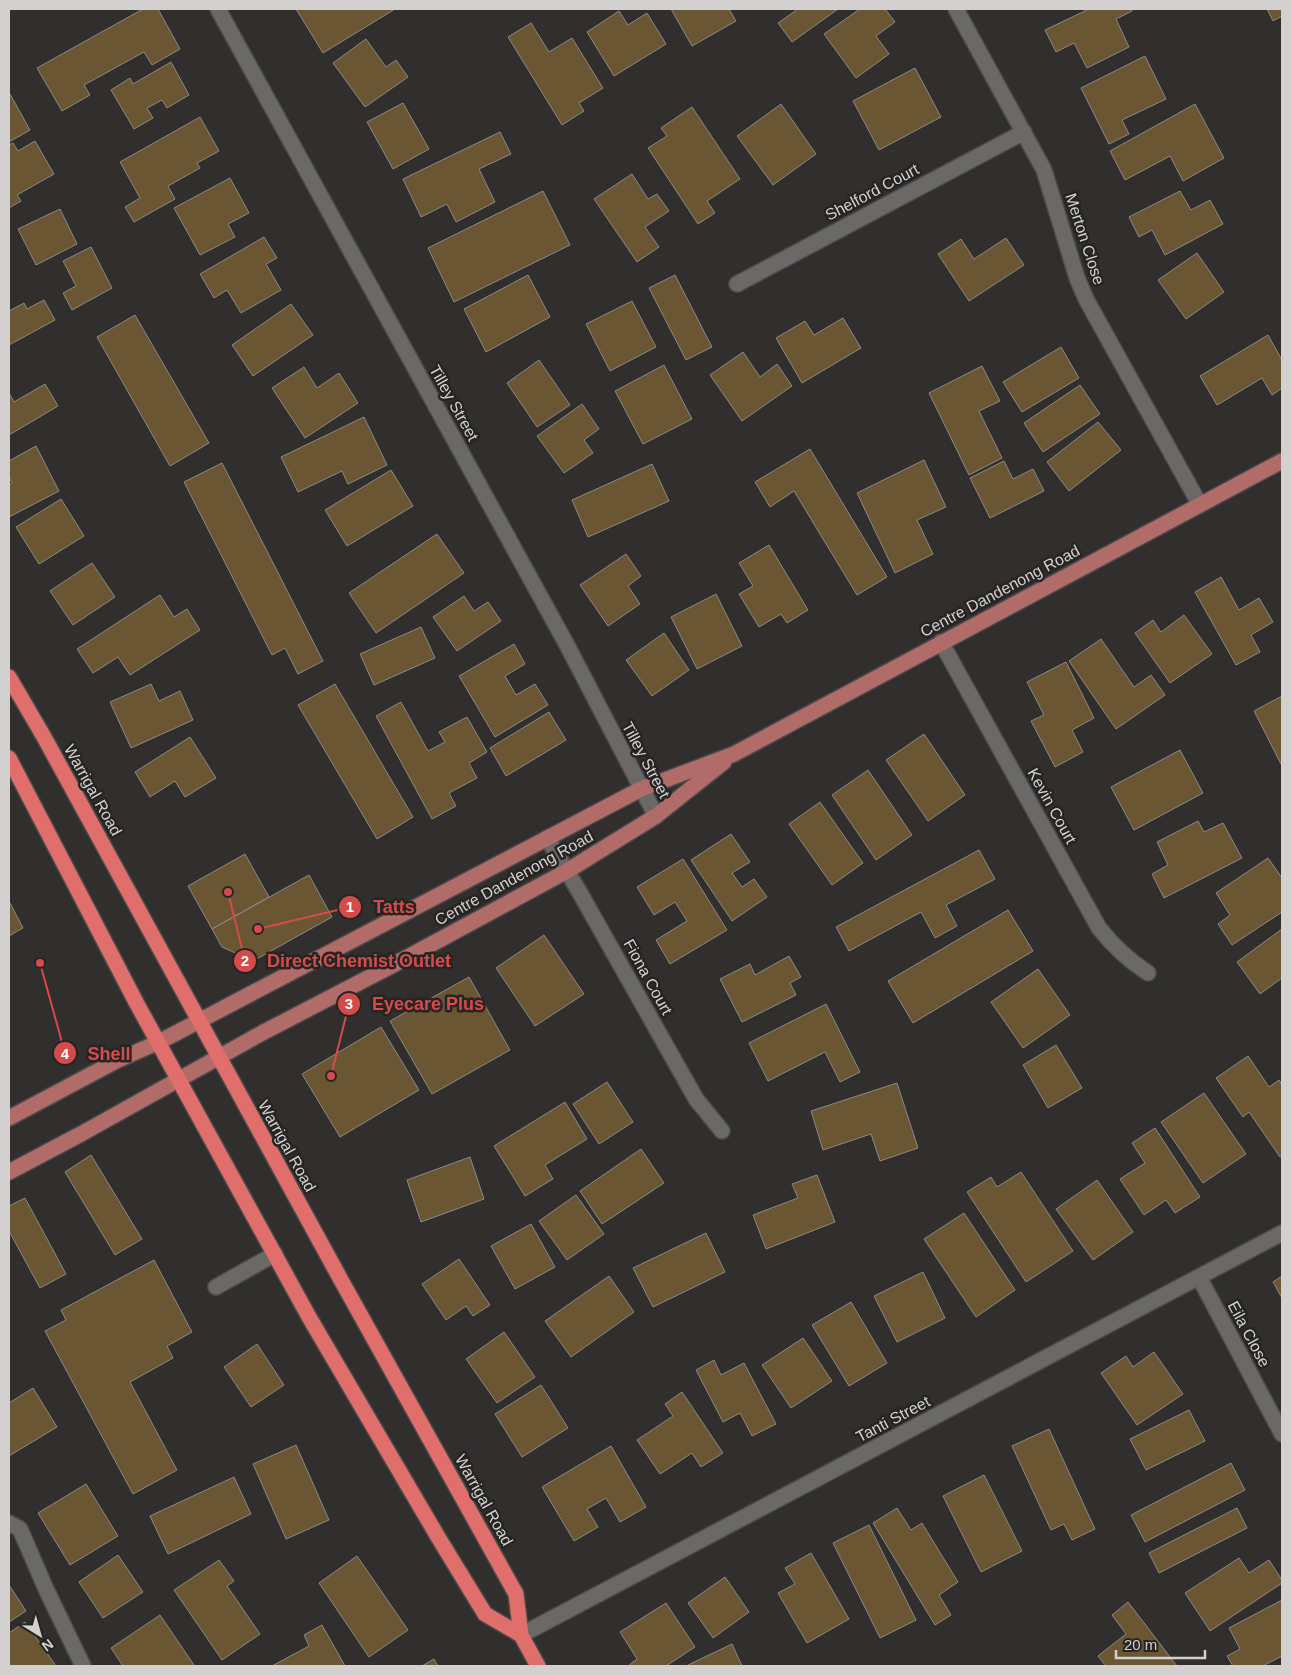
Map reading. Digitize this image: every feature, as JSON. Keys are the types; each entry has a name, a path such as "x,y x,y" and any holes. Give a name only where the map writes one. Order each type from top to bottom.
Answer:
{"highway":[{"name":"Warrigal Road","path":"9,677 44,737 341,1280 516,1594 521,1636 538,1666"},
{"name":"Warrigal Road","path":"9,758 105,944 325,1345 485,1614 521,1636"}],"main road":[{"name":"Centre Dandenong Road","path":"9,1118 641,789 734,754 1282,461"},
{"name":"Centre Dandenong Road","path":"9,1172 81,1134 219,1056 567,871 656,816 734,754"}],"street":[{"name":"Tilley Street","path":"218,9 568,647 656,816"},
{"name":"Merton Close","path":"956,9 1044,170 1083,292 1200,505"},
{"name":"Shelford Court","path":"737,284 1024,132"},
{"name":"Kevin Court","path":"941,642 1099,928 1113,946 1130,962 1148,973"},
{"name":"Fiona Court","path":"547,838 696,1099 722,1130"},
{"name":"Tanti Street","path":"521,1636 1282,1233"},
{"path":"216,1287 275,1254"},
{"name":"Eila Close","path":"1199,1277 1282,1434"},
{"path":"9,1523 20,1529 83,1666"}],"building":[{"path":"143,9 158,9 180,49 152,65 144,52 84,85 90,95 62,111 37,68"},
{"path":"296,9 395,9 323,53"},
{"path":"671,9 729,9 736,21 692,46"},
{"path":"798,9 838,9 792,42 778,23"},
{"path":"860,9 885,9 895,22 876,36 889,54 856,78 824,34"},
{"path":"1089,9 1131,9 1132,11 1116,19 1129,47 1087,68 1074,43 1056,52 1045,30"},
{"path":"1267,9 1282,9 1282,16 1273,21"},
{"path":"619,11 628,25 647,13 666,44 614,76 587,32"},
{"path":"531,23 549,52 572,38 603,88 579,103 584,111 562,125 508,37"},
{"path":"366,39 386,67 396,60 408,77 365,107 333,63"},
{"path":"1145,56 1166,99 1122,120 1129,134 1109,144 1081,88"},
{"path":"171,62 189,95 167,108 162,100 147,108 153,118 134,129 111,90 130,78 133,84"},
{"path":"915,68 941,117 879,150 853,101"},
{"path":"9,95 30,130 9,142"},
{"path":"403,103 429,149 393,169 367,122"},
{"path":"781,104 816,154 773,185 737,136"},
{"path":"1195,104 1224,158 1183,181 1170,156 1125,180 1110,151"},
{"path":"692,107 740,179 707,201 715,213 698,224 648,148 667,136 661,128"},
{"path":"200,117 219,151 197,163 200,168 168,186 175,199 134,222 125,207 140,198 120,162"},
{"path":"500,132 511,154 479,169 495,202 456,222 447,204 421,217 403,179"},
{"path":"35,141 54,174 17,195 21,201 9,208 9,145 13,143 18,151"},
{"path":"632,174 648,199 657,194 669,211 645,227 659,247 637,262 594,199"},
{"path":"230,178 249,213 228,224 235,237 200,255 174,208"},
{"path":"543,191 570,245 454,302 428,248"},
{"path":"1180,191 1191,210 1210,200 1223,224 1165,255 1152,230 1139,237 1129,217"},
{"path":"60,209 77,244 36,265 18,229"},
{"path":"264,237 277,258 266,264 281,290 241,313 227,290 214,298 200,274"},
{"path":"1006,238 1024,265 969,301 938,254 961,239 974,259"},
{"path":"91,247 112,288 72,310 63,293 76,286 63,261"},
{"path":"1197,253 1224,292 1186,319 1158,280"},
{"path":"528,275 550,317 486,352 464,309"},
{"path":"675,275 712,347 686,360 649,288"},
{"path":"44,300 55,320 9,345 9,311 24,303 27,309"},
{"path":"632,301 656,347 610,371 586,324"},
{"path":"291,304 313,335 253,376 232,345"},
{"path":"135,315 209,443 170,466 97,337"},
{"path":"843,318 861,348 802,383 776,338 805,321 814,335"},
{"path":"1268,335 1282,360 1282,388 1272,395 1262,378 1217,405 1200,376"},
{"path":"1061,347 1079,378 1022,412 1003,382"},
{"path":"743,352 760,377 777,364 792,386 742,421 710,375"},
{"path":"539,360 570,405 537,427 507,383"},
{"path":"664,365 692,419 643,444 615,391"},
{"path":"982,366 1000,401 979,411 1002,458 969,475 929,393"},
{"path":"304,367 317,388 339,373 358,403 305,438 272,388"},
{"path":"45,384 58,406 9,435 9,393 14,402"},
{"path":"1080,385 1100,414 1043,452 1024,423"},
{"path":"582,404 599,429 584,440 593,453 564,473 537,436"},
{"path":"364,417 387,465 348,484 342,471 298,492 281,457"},
{"path":"1098,422 1121,450 1069,491 1047,462"},
{"path":"36,446 59,491 9,517 9,485 12,483 9,477 9,461"},
{"path":"810,449 887,577 857,595 794,491 770,507 755,482"},
{"path":"924,460 946,507 917,520 933,554 895,573 857,493"},
{"path":"1004,461 1013,479 1033,469 1044,491 990,518 970,478"},
{"path":"222,463 323,661 298,674 285,648 272,655 184,482"},
{"path":"652,464 669,501 588,537 572,500"},
{"path":"391,470 413,506 347,546 325,510"},
{"path":"61,499 84,536 39,564 16,527"},
{"path":"437,534 464,573 376,633 349,593"},
{"path":"769,545 808,610 787,623 781,614 759,627 739,594 753,586 739,563"},
{"path":"626,554 641,576 628,586 640,604 608,626 580,585"},
{"path":"92,563 115,597 73,625 50,591"},
{"path":"1221,577 1239,610 1259,598 1273,622 1251,635 1260,652 1236,665 1195,592"},
{"path":"716,594 742,646 697,669 671,617"},
{"path":"160,595 174,617 187,609 200,630 130,675 118,657 93,673 77,649"},
{"path":"464,596 474,611 488,602 501,621 457,651 433,617"},
{"path":"1184,615 1212,654 1170,683 1135,633 1153,620 1161,632"},
{"path":"421,627 435,658 374,685 360,654"},
{"path":"664,633 689,670 652,696 626,660"},
{"path":"1101,639 1134,687 1151,675 1165,695 1116,729 1069,661"},
{"path":"514,644 525,664 505,676 516,695 535,684 548,705 495,737 459,676"},
{"path":"1066,662 1094,718 1072,730 1083,752 1055,767 1031,721 1044,715 1027,682"},
{"path":"151,684 159,701 180,691 193,720 131,748 110,702"},
{"path":"335,684 413,817 377,839 298,705"},
{"path":"1282,696 1282,763 1281,764 1254,711"},
{"path":"401,702 428,751 445,742 439,732 467,717 487,752 469,763 477,778 449,793 456,806 432,819 376,716"},
{"path":"549,712 566,740 506,776 490,748"},
{"path":"924,734 965,795 928,821 886,760"},
{"path":"190,737 216,778 185,797 175,781 150,797 135,772"},
{"path":"1180,750 1203,793 1134,830 1111,787"},
{"path":"868,770 912,835 876,860 832,795"},
{"path":"820,802 863,863 832,885 789,824"},
{"path":"1198,821 1204,832 1223,823 1242,858 1164,898 1152,874 1168,865 1157,842"},
{"path":"731,834 750,862 732,873 742,887 754,879 767,897 732,921 691,860"},
{"path":"979,850 995,879 946,905 957,926 935,938 921,912 849,951 836,927"},
{"path":"245,854 269,897 212,929 188,886"},
{"path":"1268,858 1282,878 1282,912 1232,945 1218,924 1230,915 1216,893"},
{"path":"683,859 727,930 670,964 656,940 687,921 675,902 654,915 637,887"},
{"path":"309,875 332,917 253,961 222,947 212,929"},
{"path":"9,901 23,928 9,936"},
{"path":"1008,910 1033,951 913,1023 888,981"},
{"path":"1282,929 1282,978 1260,994 1237,962"},
{"path":"544,935 584,994 535,1026 496,968"},
{"path":"789,956 801,977 790,983 796,995 742,1022 720,979 750,964 755,975"},
{"path":"1038,969 1070,1015 1023,1048 991,1002"},
{"path":"469,977 510,1050 432,1094 390,1021"},
{"path":"826,1004 860,1072 840,1082 825,1052 768,1081 749,1043"},
{"path":"381,1027 419,1090 340,1137 302,1074"},
{"path":"1056,1045 1082,1088 1048,1108 1023,1065"},
{"path":"1248,1056 1269,1087 1279,1080 1282,1085 1282,1156 1280,1157 1249,1112 1243,1117 1216,1078"},
{"path":"607,1082 633,1122 599,1144 573,1104"},
{"path":"897,1083 918,1148 880,1161 871,1134 823,1150 811,1111"},
{"path":"1204,1093 1246,1154 1203,1183 1161,1122"},
{"path":"565,1102 587,1139 545,1165 553,1179 525,1196 494,1146"},
{"path":"1155,1128 1200,1197 1175,1213 1166,1200 1144,1215 1120,1179 1145,1163 1132,1143"},
{"path":"641,1149 664,1183 602,1224 580,1191"},
{"path":"91,1155 142,1239 115,1255 65,1172"},
{"path":"470,1157 484,1199 421,1222 407,1180"},
{"path":"1021,1172 1073,1251 1026,1282 967,1192 991,1177 997,1187"},
{"path":"817,1175 835,1222 766,1249 753,1215 798,1198 792,1184"},
{"path":"1097,1180 1133,1232 1093,1260 1056,1209"},
{"path":"576,1195 604,1234 567,1260 539,1221"},
{"path":"25,1198 66,1274 40,1288 9,1231 9,1206"},
{"path":"964,1213 1015,1290 976,1317 924,1239"},
{"path":"531,1224 555,1267 515,1289 491,1246"},
{"path":"706,1233 725,1272 653,1307 633,1268"},
{"path":"459,1259 490,1305 473,1316 466,1306 446,1320 422,1284"},
{"path":"154,1260 192,1332 167,1346 173,1358 130,1382 177,1470 133,1494 45,1331 66,1320 61,1310"},
{"path":"923,1272 945,1318 897,1342 874,1296"},
{"path":"609,1276 634,1312 571,1357 545,1321"},
{"path":"1282,1276 1282,1298 1273,1282"},
{"path":"851,1302 887,1363 849,1386 812,1325"},
{"path":"504,1332 535,1377 497,1403 466,1359"},
{"path":"803,1338 832,1381 791,1408 762,1365"},
{"path":"257,1344 284,1385 251,1407 224,1367"},
{"path":"1154,1352 1183,1394 1137,1425 1101,1373 1126,1356 1133,1367"},
{"path":"714,1360 721,1375 744,1363 776,1424 752,1436 740,1413 723,1422 696,1370"},
{"path":"541,1385 568,1428 522,1457 495,1414"},
{"path":"33,1388 57,1427 9,1456 9,1403"},
{"path":"682,1392 723,1453 701,1467 692,1453 660,1474 637,1440 673,1416 665,1404"},
{"path":"1189,1410 1205,1441 1146,1470 1130,1439"},
{"path":"1049,1429 1095,1529 1072,1540 1064,1524 1051,1530 1012,1446"},
{"path":"296,1445 329,1520 286,1539 253,1464"},
{"path":"611,1446 646,1507 620,1522 606,1498 587,1509 598,1527 574,1541 542,1487"},
{"path":"1231,1463 1245,1490 1145,1542 1131,1515"},
{"path":"984,1475 1022,1551 981,1572 943,1496"},
{"path":"234,1477 251,1514 168,1554 150,1516"},
{"path":"86,1484 118,1536 70,1565 38,1513"},
{"path":"897,1508 911,1530 922,1523 958,1582 939,1595 951,1615 935,1625 873,1523"},
{"path":"1237,1508 1247,1528 1159,1573 1149,1553"},
{"path":"869,1525 916,1620 880,1638 833,1543"},
{"path":"811,1553 849,1619 807,1643 778,1593 795,1584 785,1568"},
{"path":"118,1555 143,1592 103,1618 79,1582"},
{"path":"357,1556 408,1630 369,1657 319,1583"},
{"path":"1239,1558 1249,1573 1269,1560 1282,1583 1210,1631 1185,1593"},
{"path":"219,1560 234,1581 227,1586 260,1634 222,1660 174,1590"},
{"path":"725,1577 749,1612 713,1638 688,1603"},
{"path":"9,1585 26,1611 9,1622"},
{"path":"1282,1600 1282,1656 1263,1666 1233,1666 1227,1656 1240,1649 1229,1628"},
{"path":"1128,1602 1177,1666 1106,1666 1098,1656 1126,1634 1112,1615"},
{"path":"666,1603 695,1647 666,1666 628,1666 637,1659 620,1632"},
{"path":"160,1615 194,1665 123,1666 111,1648"},
{"path":"25,1622 56,1666 9,1666 9,1633"},
{"path":"322,1625 345,1666 272,1666 309,1646 304,1635"},
{"path":"732,1644 742,1666 686,1666"},
{"path":"434,1659 438,1666 422,1666"}],"place":[{"name":"Direct Chemist Outlet","path":"228,892"},
{"name":"Tatts","path":"258,929"},
{"name":"Shell","path":"40,963"},
{"name":"Eyecare Plus","path":"331,1076"}]}
